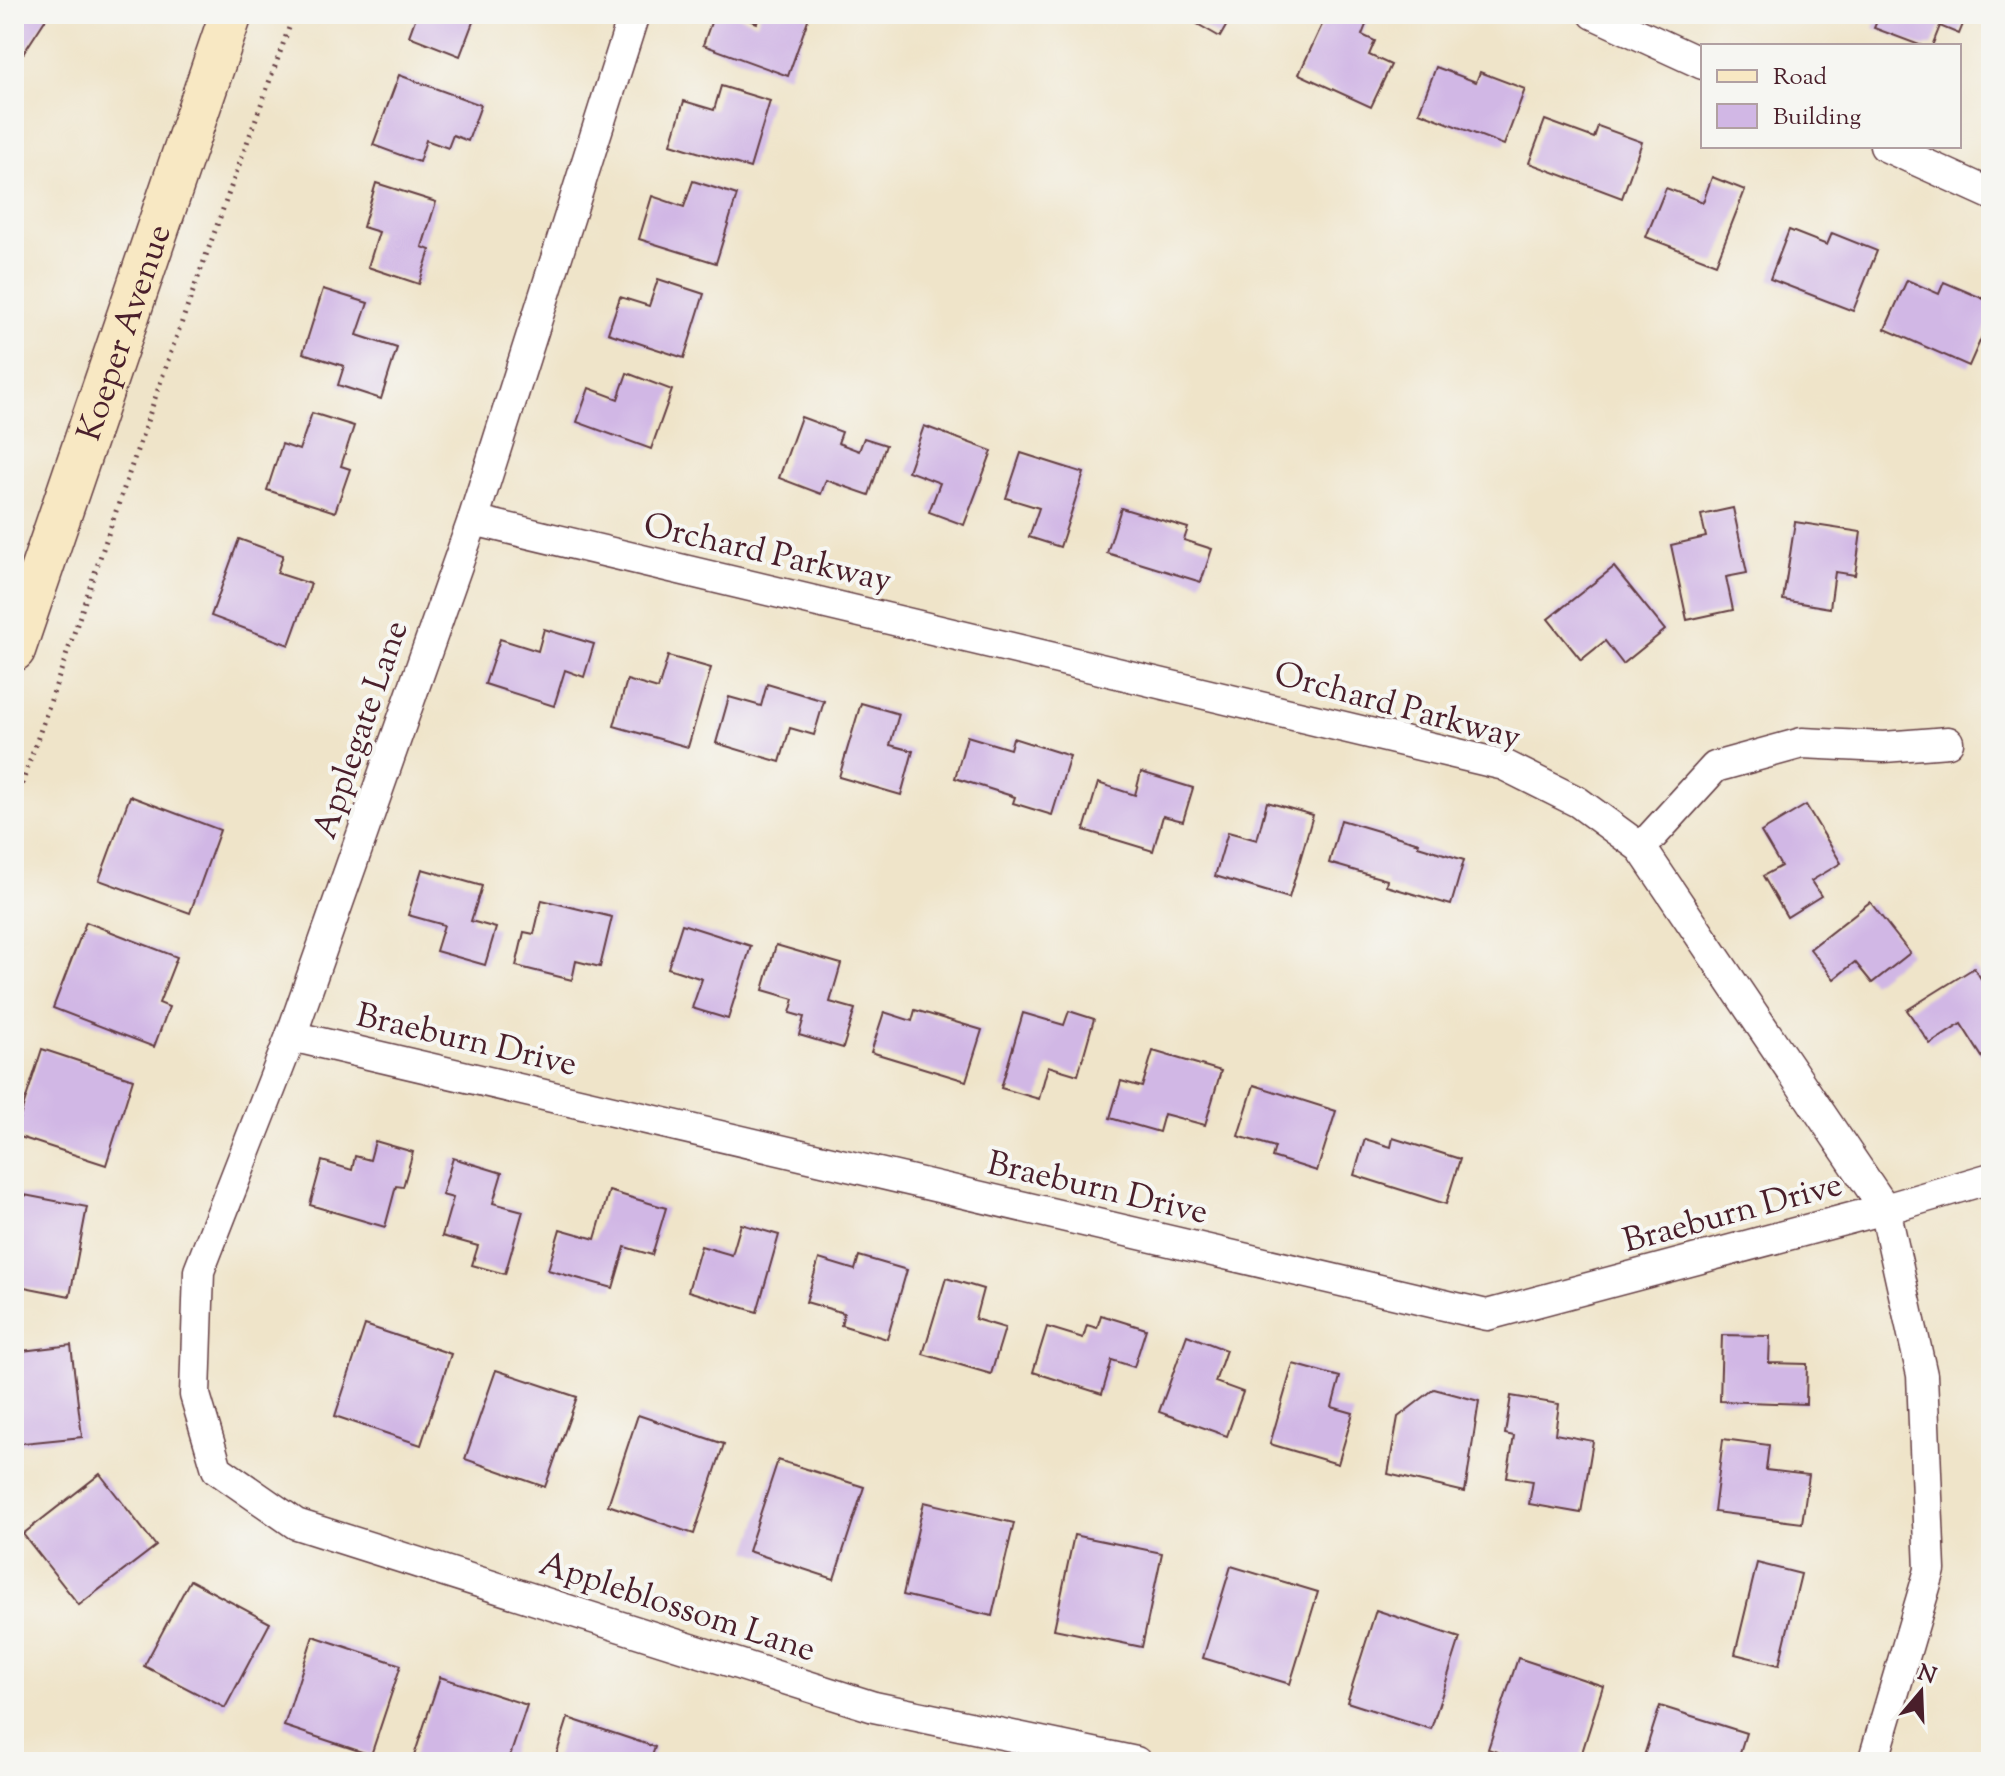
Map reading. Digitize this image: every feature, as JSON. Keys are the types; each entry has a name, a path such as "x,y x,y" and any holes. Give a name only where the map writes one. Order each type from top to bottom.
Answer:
{"street":[{"name":"Koeper Avenue","path":"14,650 231,14"},
{"name":"Applegate Lane","path":"217,1469 195,1395 199,1271 291,1036 473,520 634,14"},
{"path":"1594,14 1701,63"},
{"path":"1889,148 1991,194"},
{"name":"Orchard Parkway","path":"473,520 1504,765 1578,802 1641,848 1885,1209 1922,1375 1930,1570 1873,1762"},
{"path":"1641,848 1715,767 1802,743 1884,747 1948,742"},
{"name":"Braeburn Drive","path":"291,1036 1487,1315 1991,1178"},
{"name":"Appleblossom Lane","path":"217,1469 296,1524 874,1707 1136,1762"}],"path":[{"path":"14,807 172,349 294,14"}],"building":[{"path":"14,14 49,14 23,54 14,49"},
{"path":"417,14 476,14 460,56 409,36"},
{"path":"714,14 732,14 757,23 760,14 810,14 788,76 703,45"},
{"path":"1180,14 1233,14 1220,37"},
{"path":"1327,14 1370,15 1362,35 1375,41 1369,55 1391,65 1371,107 1299,74"},
{"path":"1880,14 1967,14 1959,34 1940,26 1933,44 1917,44 1874,28"},
{"path":"1436,67 1476,82 1480,72 1525,89 1504,145 1419,112"},
{"path":"399,75 481,105 468,141 453,135 448,148 426,140 419,162 373,145"},
{"path":"721,86 770,101 750,168 671,144 684,101 714,110"},
{"path":"1545,120 1594,138 1598,126 1642,142 1622,198 1529,163"},
{"path":"1712,177 1745,190 1716,264 1646,237 1666,188 1703,202"},
{"path":"693,181 737,195 716,263 639,239 652,196 684,207"},
{"path":"376,183 436,202 422,247 430,250 419,284 368,267 379,232 363,227"},
{"path":"1789,230 1827,245 1832,233 1877,251 1853,311 1770,279"},
{"path":"658,279 704,294 684,358 608,333 620,297 649,306"},
{"path":"1907,280 1939,294 1944,282 1991,302 1991,316 1969,366 1885,329"},
{"path":"323,289 368,303 357,335 397,348 381,399 338,385 344,366 303,353"},
{"path":"627,373 672,390 651,449 577,422 589,388 618,399"},
{"path":"312,413 354,426 341,466 350,469 335,512 267,490 282,444 299,450"},
{"path":"801,417 842,432 838,443 859,451 864,438 886,445 869,495 826,480 821,494 779,478"},
{"path":"924,426 992,451 964,525 929,512 940,483 908,471"},
{"path":"1021,453 1084,473 1060,547 1029,537 1039,508 1006,498"},
{"path":"1121,508 1188,528 1184,540 1212,549 1201,582 1107,553"},
{"path":"1733,508 1747,573 1726,577 1733,610 1687,620 1671,545 1706,537 1701,515"},
{"path":"1795,522 1861,532 1855,575 1835,572 1830,608 1783,600"},
{"path":"239,539 283,555 277,573 311,584 289,645 211,616"},
{"path":"1614,567 1665,630 1623,664 1605,641 1581,660 1548,619"},
{"path":"544,629 594,644 584,677 565,670 554,706 485,684 500,639 538,651"},
{"path":"668,656 711,668 688,747 614,726 627,680 658,689"},
{"path":"767,684 824,701 814,735 790,728 780,762 716,743 729,697 761,706"},
{"path":"861,703 899,714 890,745 913,751 901,795 839,777"},
{"path":"967,736 1010,749 1013,738 1070,756 1052,815 1013,803 1015,797 955,778"},
{"path":"1141,772 1193,788 1183,821 1163,816 1153,851 1084,830 1098,783 1135,795"},
{"path":"130,796 220,830 190,913 99,880"},
{"path":"1267,802 1313,815 1289,898 1215,876 1228,832 1257,840"},
{"path":"1806,805 1841,863 1811,881 1821,896 1787,917 1763,876 1781,866 1761,832"},
{"path":"1341,820 1464,860 1451,905 1386,886 1387,880 1329,863"},
{"path":"422,869 482,886 471,921 496,928 485,965 436,951 444,925 408,915"},
{"path":"542,900 612,917 600,967 576,961 572,980 516,966 524,932 534,934"},
{"path":"1870,902 1910,953 1872,983 1855,962 1834,979 1810,949"},
{"path":"86,922 177,957 159,1003 169,1007 154,1047 53,1008"},
{"path":"682,924 751,946 728,1019 692,1008 702,979 668,968"},
{"path":"776,945 841,964 830,1002 855,1009 843,1048 799,1035 804,1017 790,1013 794,999 763,990"},
{"path":"1974,968 1991,994 1991,1071 1961,1024 1930,1044 1907,1010"},
{"path":"915,1010 982,1030 966,1081 871,1052 884,1012 912,1021"},
{"path":"1069,1011 1094,1019 1078,1075 1048,1066 1039,1099 1001,1088 1023,1013 1064,1025"},
{"path":"42,1049 133,1079 106,1165 14,1135"},
{"path":"1153,1051 1221,1071 1205,1125 1164,1114 1159,1132 1110,1118 1121,1081 1142,1087"},
{"path":"1254,1085 1336,1111 1317,1171 1272,1157 1275,1147 1238,1136"},
{"path":"1393,1138 1460,1159 1446,1204 1354,1175 1365,1139 1391,1147"},
{"path":"375,1141 413,1152 403,1187 396,1186 385,1227 310,1205 322,1161 352,1170 355,1156 370,1160"},
{"path":"453,1158 502,1173 493,1203 523,1211 505,1274 472,1265 478,1246 442,1236 453,1198 442,1195"},
{"path":"609,1191 666,1208 652,1255 625,1247 613,1288 548,1270 560,1229 595,1239"},
{"path":"14,1193 87,1207 70,1296 14,1285"},
{"path":"741,1224 779,1235 757,1312 688,1291 701,1246 732,1255"},
{"path":"859,1256 907,1270 887,1339 841,1325 844,1313 806,1302 819,1259 855,1270"},
{"path":"946,1278 983,1289 975,1319 1005,1328 991,1374 923,1354"},
{"path":"1101,1315 1146,1329 1134,1367 1112,1360 1102,1394 1033,1372 1047,1327 1083,1338 1087,1325 1097,1328"},
{"path":"365,1325 451,1354 421,1445 335,1416"},
{"path":"1187,1335 1226,1350 1215,1382 1243,1392 1227,1436 1159,1412"},
{"path":"1722,1335 1770,1336 1769,1363 1807,1364 1806,1404 1720,1401"},
{"path":"71,1345 82,1437 14,1444 14,1352"},
{"path":"1293,1364 1340,1377 1332,1407 1353,1413 1338,1464 1270,1444"},
{"path":"496,1370 577,1397 545,1487 465,1459"},
{"path":"1434,1389 1479,1401 1465,1492 1388,1474 1398,1417"},
{"path":"1511,1396 1559,1404 1555,1434 1593,1441 1581,1513 1529,1504 1533,1481 1507,1477 1514,1436 1505,1434"},
{"path":"638,1415 724,1444 694,1534 608,1505"},
{"path":"1723,1439 1769,1445 1766,1470 1809,1475 1802,1523 1714,1512"},
{"path":"778,1460 864,1487 834,1579 748,1551"},
{"path":"100,1474 156,1546 79,1605 23,1534"},
{"path":"924,1502 1014,1523 992,1616 903,1595"},
{"path":"1074,1535 1162,1553 1142,1647 1054,1629"},
{"path":"1757,1563 1801,1574 1779,1665 1735,1654"},
{"path":"1231,1566 1318,1592 1290,1684 1203,1658"},
{"path":"190,1580 270,1623 225,1708 144,1666"},
{"path":"1376,1610 1460,1638 1431,1729 1347,1702"},
{"path":"313,1636 401,1665 371,1755 284,1726"},
{"path":"1518,1658 1603,1686 1579,1762 1527,1762 1488,1749"},
{"path":"440,1677 527,1705 508,1762 412,1762"},
{"path":"1660,1706 1746,1733 1737,1762 1642,1762"},
{"path":"568,1718 655,1747 650,1762 554,1762"}]}
